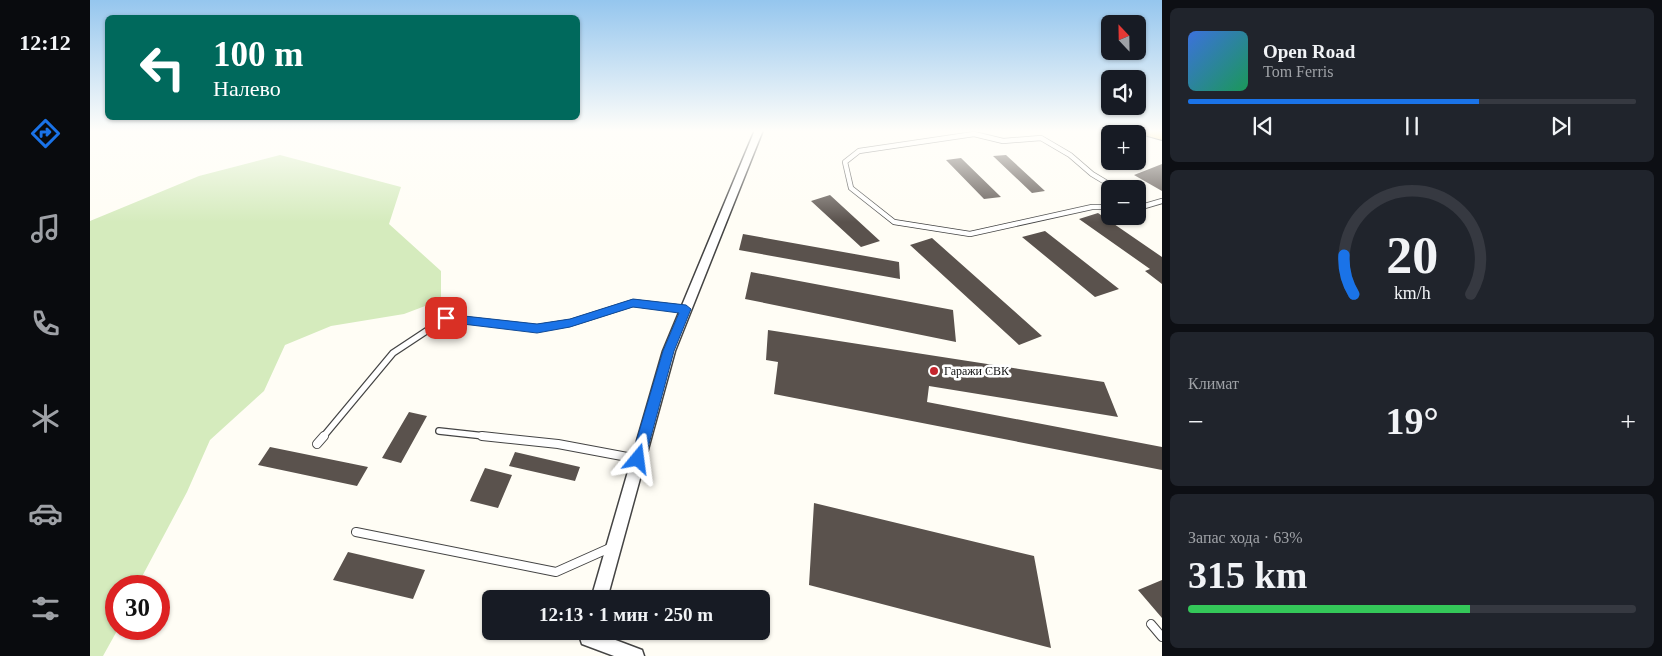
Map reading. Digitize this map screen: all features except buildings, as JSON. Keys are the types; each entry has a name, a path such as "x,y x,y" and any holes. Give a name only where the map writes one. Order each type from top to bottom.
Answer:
{"street":[{"path":"602,590 668,351 747,161"},
{"path":"593,640 636,656"}],"lane":[{"path":"846,161 844,162 852,188 894,222 970,234 1092,207 1101,207"},
{"path":"1076,161 1102,180"},
{"path":"1146,206 1162,201"},
{"path":"317,444 393,353 446,318 537,328 570,323 633,303 686,309"},
{"path":"439,431 558,444 638,459"},
{"path":"356,532 556,572 614,546"},
{"path":"1151,624 1162,637"}],"green space":[{"path":"258,161 301,161 401,187 389,224 441,271 441,300 404,314 331,326 285,345 264,391 210,440 187,492 143,575 105,575 105,640 112,640 103,656 90,656 90,221 199,176"}],"place":[{"name":"Гаражи СВК","path":"934,371"}],"route":[{"path":"446,318 537,328 570,323 633,303 686,309 668,351 638,459"}]}
